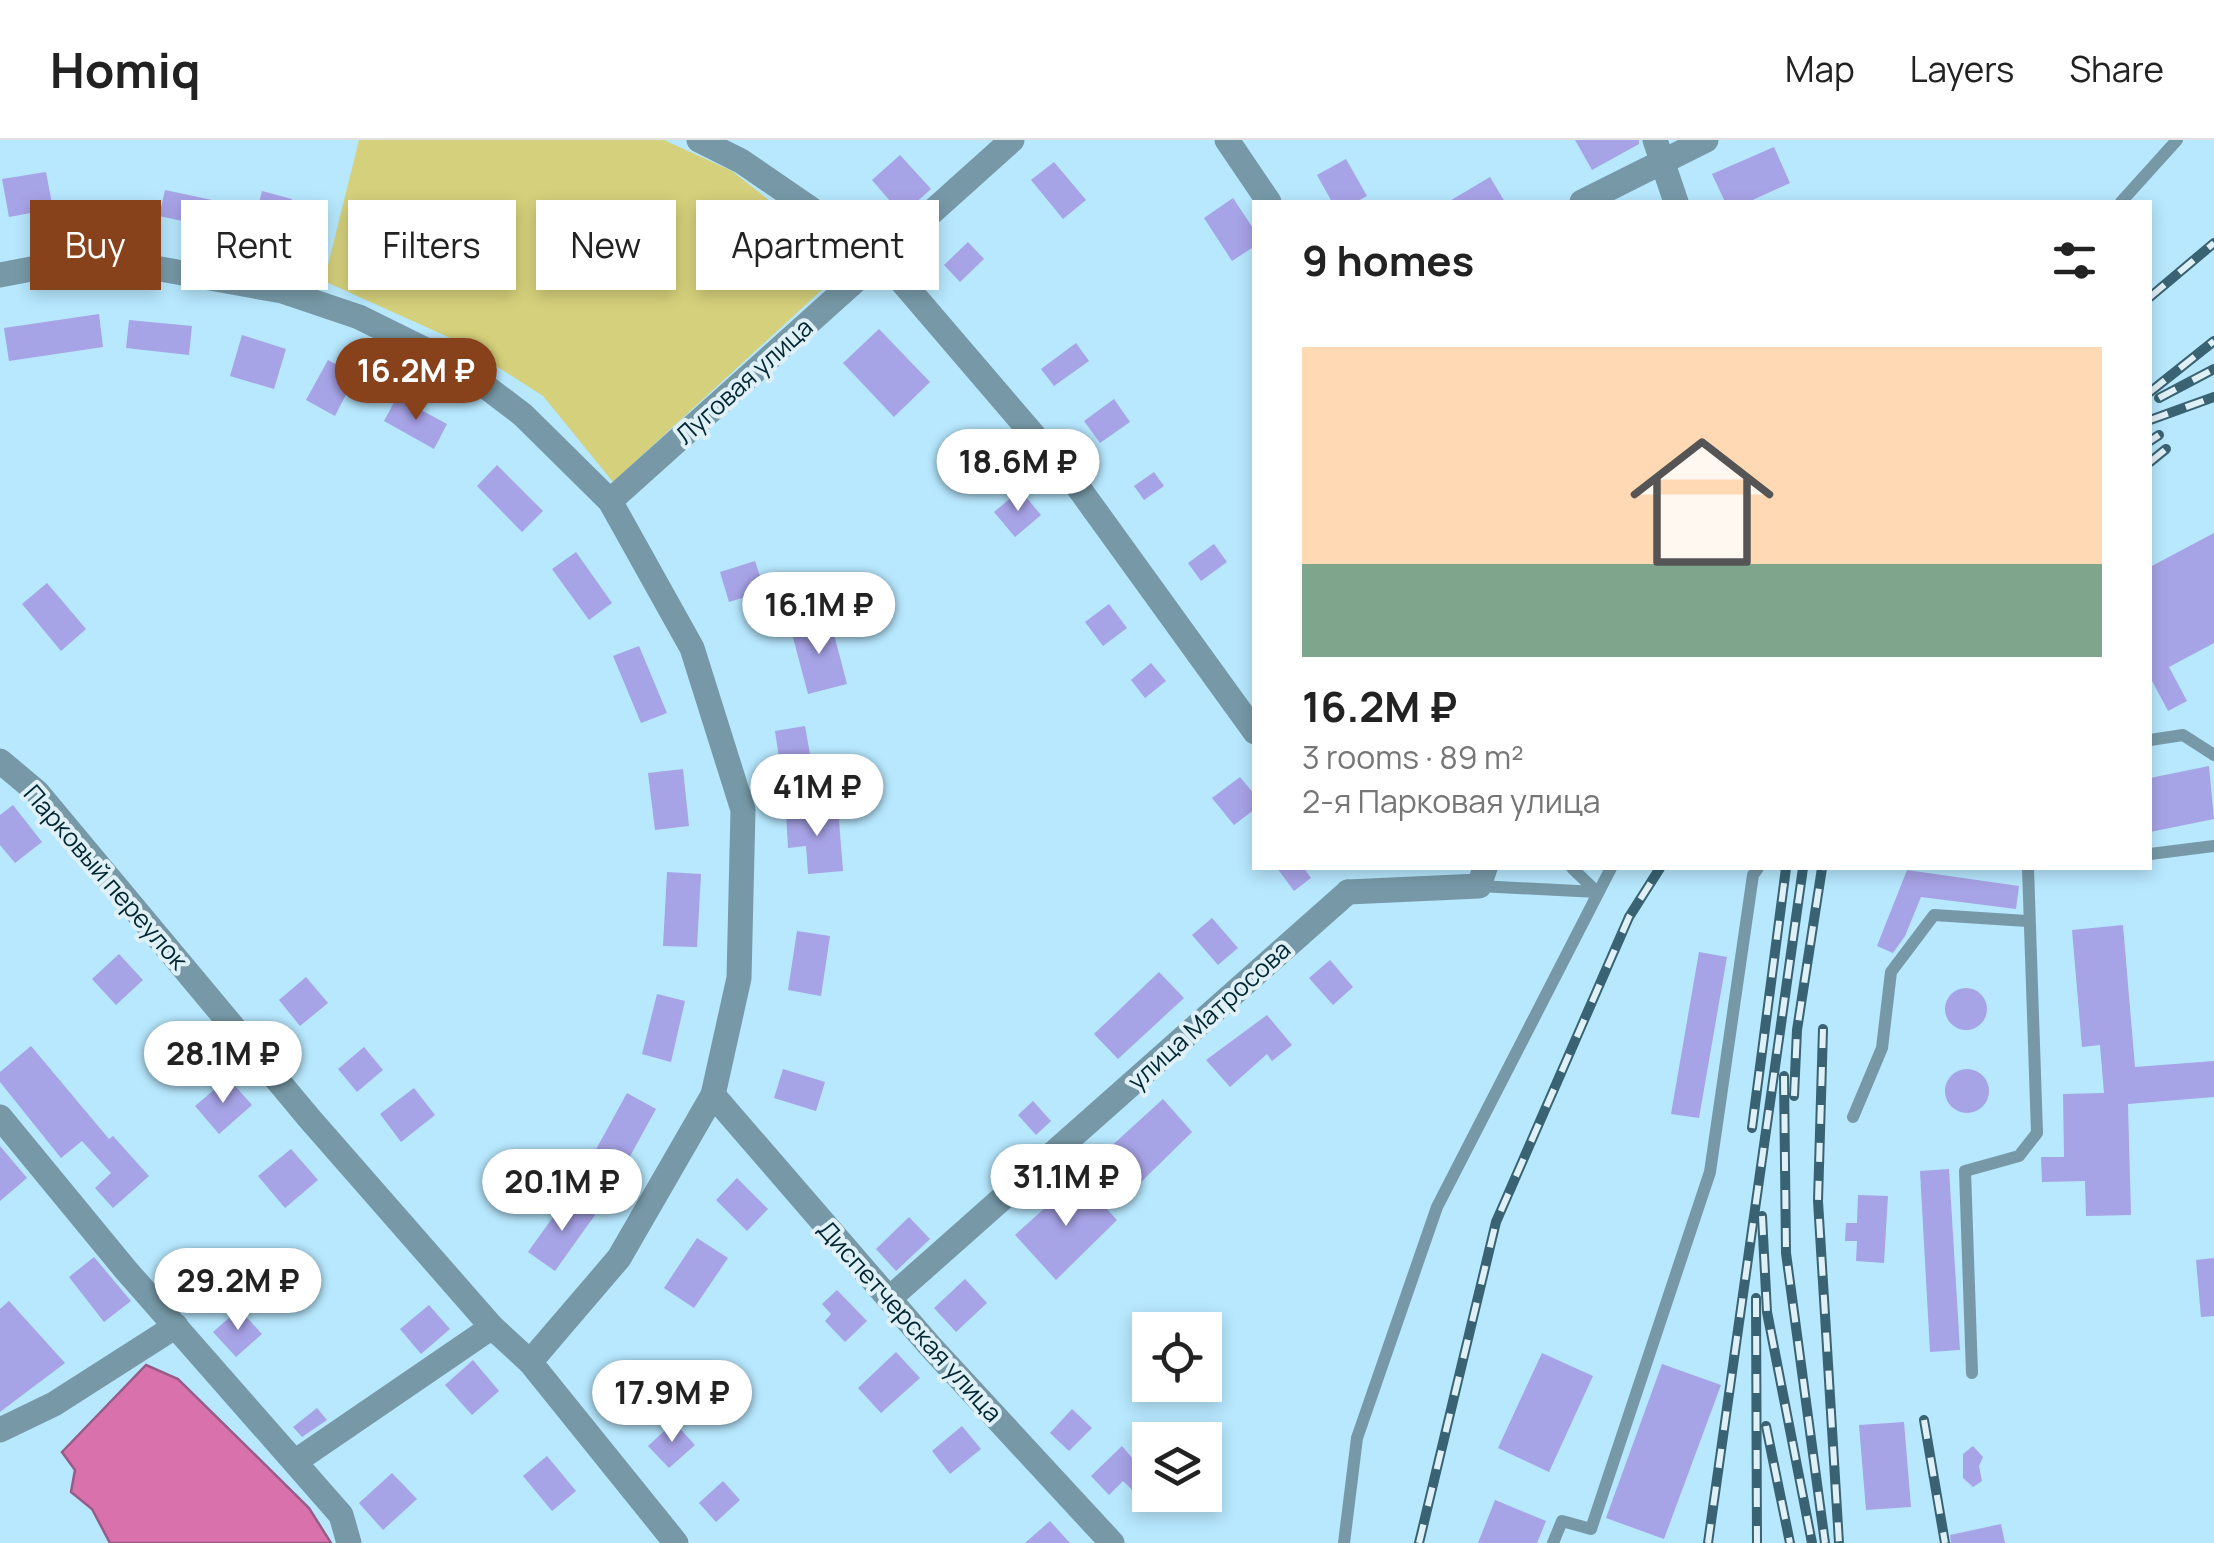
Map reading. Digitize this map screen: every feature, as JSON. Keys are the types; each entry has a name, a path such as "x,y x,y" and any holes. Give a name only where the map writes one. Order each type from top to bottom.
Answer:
{"street":[{"path":"699,140 741,160 799,200"},
{"name":"Луговая улица","path":"939,206 1012,140"},
{"path":"1227,140 1268,200"},
{"path":"1585,200 1658,151 1706,140"},
{"path":"1658,151 1675,200"},
{"path":"0,275 94,257 282,292 359,317 460,367 523,415 610,501 692,648 743,810 739,978 713,1095 618,1258 530,1362"},
{"name":"Луговая улица","path":"610,501 846,290"},
{"path":"909,290 1078,487 1252,728"},
{"name":"Парковый переулок","path":"0,762 37,792 309,1118 492,1327 530,1362 676,1543"},
{"path":"1347,880 1482,877"},
{"name":"улица Матросова","path":"890,1298 1347,880"},
{"name":"Диспетчерская улица","path":"713,1095 1112,1543"},
{"path":"0,1116 341,1514 348,1543"},
{"path":"0,1430 54,1404 176,1326"},
{"path":"296,1461 492,1327"}],"lane":[{"path":"2123,200 2177,140"},
{"path":"2152,740 2183,735 2214,756"},
{"path":"2152,854 2214,846"},
{"path":"1574,870 1596,892"},
{"path":"1344,1543 1357,1438 1437,1207 1610,870"},
{"path":"1554,1543 1562,1521 1591,1529 1710,1172 1757,870"},
{"path":"1972,1373 1965,1171 2019,1156 2036,1133 2028,921 2031,870"},
{"path":"1482,877 1596,892"},
{"path":"1853,1117 1882,1048 1891,972 1934,915 2028,921"}],"shaded area":[{"path":"359,140 664,140 732,171 769,200 696,200 696,290 822,290 613,482 543,396 457,341 328,283 328,265"},
{"path":"146,1365 178,1379 309,1508 331,1543 110,1543 92,1509 71,1492 75,1470 62,1452"}],"building":[{"path":"1575,140 1639,140 1639,144 1592,170"},
{"path":"1774,147 1790,183 1752,200 1724,200 1712,174"},
{"path":"900,155 931,189 919,200 889,200 872,180"},
{"path":"1346,159 1367,196 1360,200 1331,200 1317,175"},
{"path":"1054,162 1086,200 1063,219 1031,180"},
{"path":"46,172 51,200 30,200 30,213 9,217 2,179"},
{"path":"1490,177 1504,200 1451,200"},
{"path":"165,190 212,200 181,200 181,221 161,216"},
{"path":"262,191 292,199 292,200 260,200"},
{"path":"1233,198 1252,226 1252,248 1232,261 1204,218"},
{"path":"968,242 984,259 960,282 944,265"},
{"path":"99,314 103,347 9,361 4,328"},
{"path":"129,320 192,326 189,355 126,348"},
{"path":"879,329 930,382 894,417 843,363"},
{"path":"242,335 286,349 274,389 230,376"},
{"path":"1076,343 1089,361 1054,386 1041,369"},
{"path":"328,360 356,375 335,416 306,400"},
{"path":"397,397 447,424 434,449 384,421"},
{"path":"1114,399 1130,422 1100,443 1084,421"},
{"path":"497,465 543,511 522,532 477,486"},
{"path":"1154,472 1164,486 1144,500 1134,486"},
{"path":"1020,490 1041,515 1015,537 994,512"},
{"path":"2214,533 2214,643 2169,667 2187,701 2168,711 2152,681 2152,566"},
{"path":"1214,544 1227,562 1201,581 1188,563"},
{"path":"576,552 612,603 589,620 552,569"},
{"path":"755,561 765,591 729,602 720,572"},
{"path":"47,583 86,629 61,651 22,604"},
{"path":"1109,604 1127,628 1103,646 1085,622"},
{"path":"830,619 847,684 808,694 791,630"},
{"path":"639,646 667,713 641,723 613,656"},
{"path":"1151,663 1166,681 1145,698 1131,680"},
{"path":"805,726 811,760 780,765 775,731"},
{"path":"2209,766 2214,819 2152,832 2152,778"},
{"path":"683,769 689,826 655,830 648,773"},
{"path":"1240,777 1252,791 1252,811 1234,825 1212,798"},
{"path":"13,805 42,842 15,863 0,845 0,815"},
{"path":"838,808 843,871 808,874 806,846 788,848 786,813"},
{"path":"1278,870 1305,870 1311,878 1294,891"},
{"path":"1907,870 2019,886 2016,909 1921,897 1905,936 1893,953 1877,946"},
{"path":"667,872 701,874 697,947 663,946"},
{"path":"1212,918 1238,948 1218,965 1192,935"},
{"path":"2123,925 2135,1067 2214,1061 2214,1097 2128,1104 2131,1215 2086,1216 2085,1181 2042,1182 2041,1157 2064,1157 2063,1094 2104,1093 2100,1045 2082,1047 2072,930"},
{"path":"797,931 830,936 821,996 788,990"},
{"path":"1699,952 1727,957 1699,1118 1671,1114"},
{"path":"119,954 143,980 116,1005 92,979"},
{"path":"1330,960 1353,987 1333,1005 1309,978"},
{"path":"1159,972 1184,998 1118,1059 1094,1034"},
{"path":"306,977 328,1003 300,1026 279,1000"},
{"path":"1966,988 1981,994 1987,1009 1981,1024 1966,1030 1951,1024 1945,1009 1951,994"},
{"path":"657,994 685,1001 671,1062 642,1054"},
{"path":"1267,1015 1292,1045 1272,1061 1267,1054 1230,1087 1206,1060"},
{"path":"31,1046 109,1139 113,1136 149,1176 113,1208 95,1188 111,1173 82,1141 61,1158 0,1082 0,1072"},
{"path":"364,1047 383,1070 357,1092 338,1069"},
{"path":"783,1069 825,1082 816,1111 774,1098"},
{"path":"1967,1069 1982,1076 1989,1091 1982,1106 1967,1113 1952,1106 1945,1091 1952,1076"},
{"path":"228,1078 252,1105 219,1134 195,1106"},
{"path":"414,1088 435,1115 401,1142 380,1114"},
{"path":"627,1093 656,1109 623,1169 594,1153"},
{"path":"1163,1099 1192,1132 1138,1185 1107,1150"},
{"path":"1033,1101 1051,1121 1036,1135 1018,1115"},
{"path":"0,1146 27,1178 0,1201"},
{"path":"291,1149 318,1180 285,1208 258,1176"},
{"path":"1949,1169 1960,1350 1930,1352 1920,1171"},
{"path":"737,1178 768,1209 747,1231 716,1200"},
{"path":"1078,1178 1117,1220 1056,1280 1015,1235"},
{"path":"1858,1195 1888,1196 1884,1263 1856,1261 1857,1241 1845,1241 1846,1223 1857,1223"},
{"path":"568,1196 595,1215 555,1271 528,1252"},
{"path":"909,1217 930,1239 896,1271 876,1249"},
{"path":"697,1238 728,1258 694,1308 664,1288"},
{"path":"94,1257 131,1301 104,1322 69,1277"},
{"path":"2214,1258 2214,1316 2201,1317 2196,1260"},
{"path":"965,1279 987,1303 956,1332 934,1308"},
{"path":"837,1290 867,1321 845,1342 825,1321 831,1314 822,1304"},
{"path":"9,1301 65,1363 0,1412 0,1309"},
{"path":"429,1305 450,1329 421,1354 400,1329"},
{"path":"239,1309 262,1334 236,1357 213,1332"},
{"path":"896,1352 920,1378 881,1413 858,1388"},
{"path":"1542,1353 1593,1376 1549,1472 1498,1448"},
{"path":"473,1360 499,1391 472,1415 445,1385"},
{"path":"619,1360 645,1378 625,1407 599,1389"},
{"path":"1662,1364 1721,1385 1664,1539 1606,1518"},
{"path":"317,1408 327,1420 302,1437 293,1427"},
{"path":"1072,1409 1092,1428 1069,1451 1050,1433"},
{"path":"674,1422 695,1445 669,1468 648,1446"},
{"path":"1904,1422 1911,1507 1866,1510 1859,1425"},
{"path":"962,1426 981,1449 950,1474 932,1451"},
{"path":"1122,1446 1132,1458 1132,1490 1123,1481 1109,1495 1091,1476"},
{"path":"1973,1446 1983,1457 1979,1466 1982,1481 1973,1487 1963,1478 1963,1454"},
{"path":"547,1456 576,1491 552,1511 523,1476"},
{"path":"392,1473 417,1499 383,1530 359,1503"},
{"path":"723,1481 740,1500 716,1522 699,1503"},
{"path":"1495,1500 1546,1521 1537,1543 1478,1543"},
{"path":"1050,1521 1070,1543 1025,1543"},
{"path":"2001,1524 2005,1543 1951,1543 1950,1535"}],"railway":[{"path":"2152,295 2214,243"},
{"path":"2152,390 2214,341"},
{"path":"2159,398 2214,369"},
{"path":"2152,419 2214,397"},
{"path":"2152,440 2159,435"},
{"path":"2152,460 2166,449"},
{"path":"1419,1543 1496,1222 1629,917 1659,870"},
{"path":"1752,1128 1786,870"},
{"path":"1708,1543 1803,870"},
{"path":"1794,1096 1797,1030 1822,870"},
{"path":"1823,1029 1818,1201 1839,1543"},
{"path":"1784,1076 1786,1253 1825,1543"},
{"path":"1762,1216 1767,1312 1812,1543"},
{"path":"1756,1298 1757,1543"},
{"path":"1924,1420 1945,1543"},
{"path":"1766,1426 1790,1543"}]}
